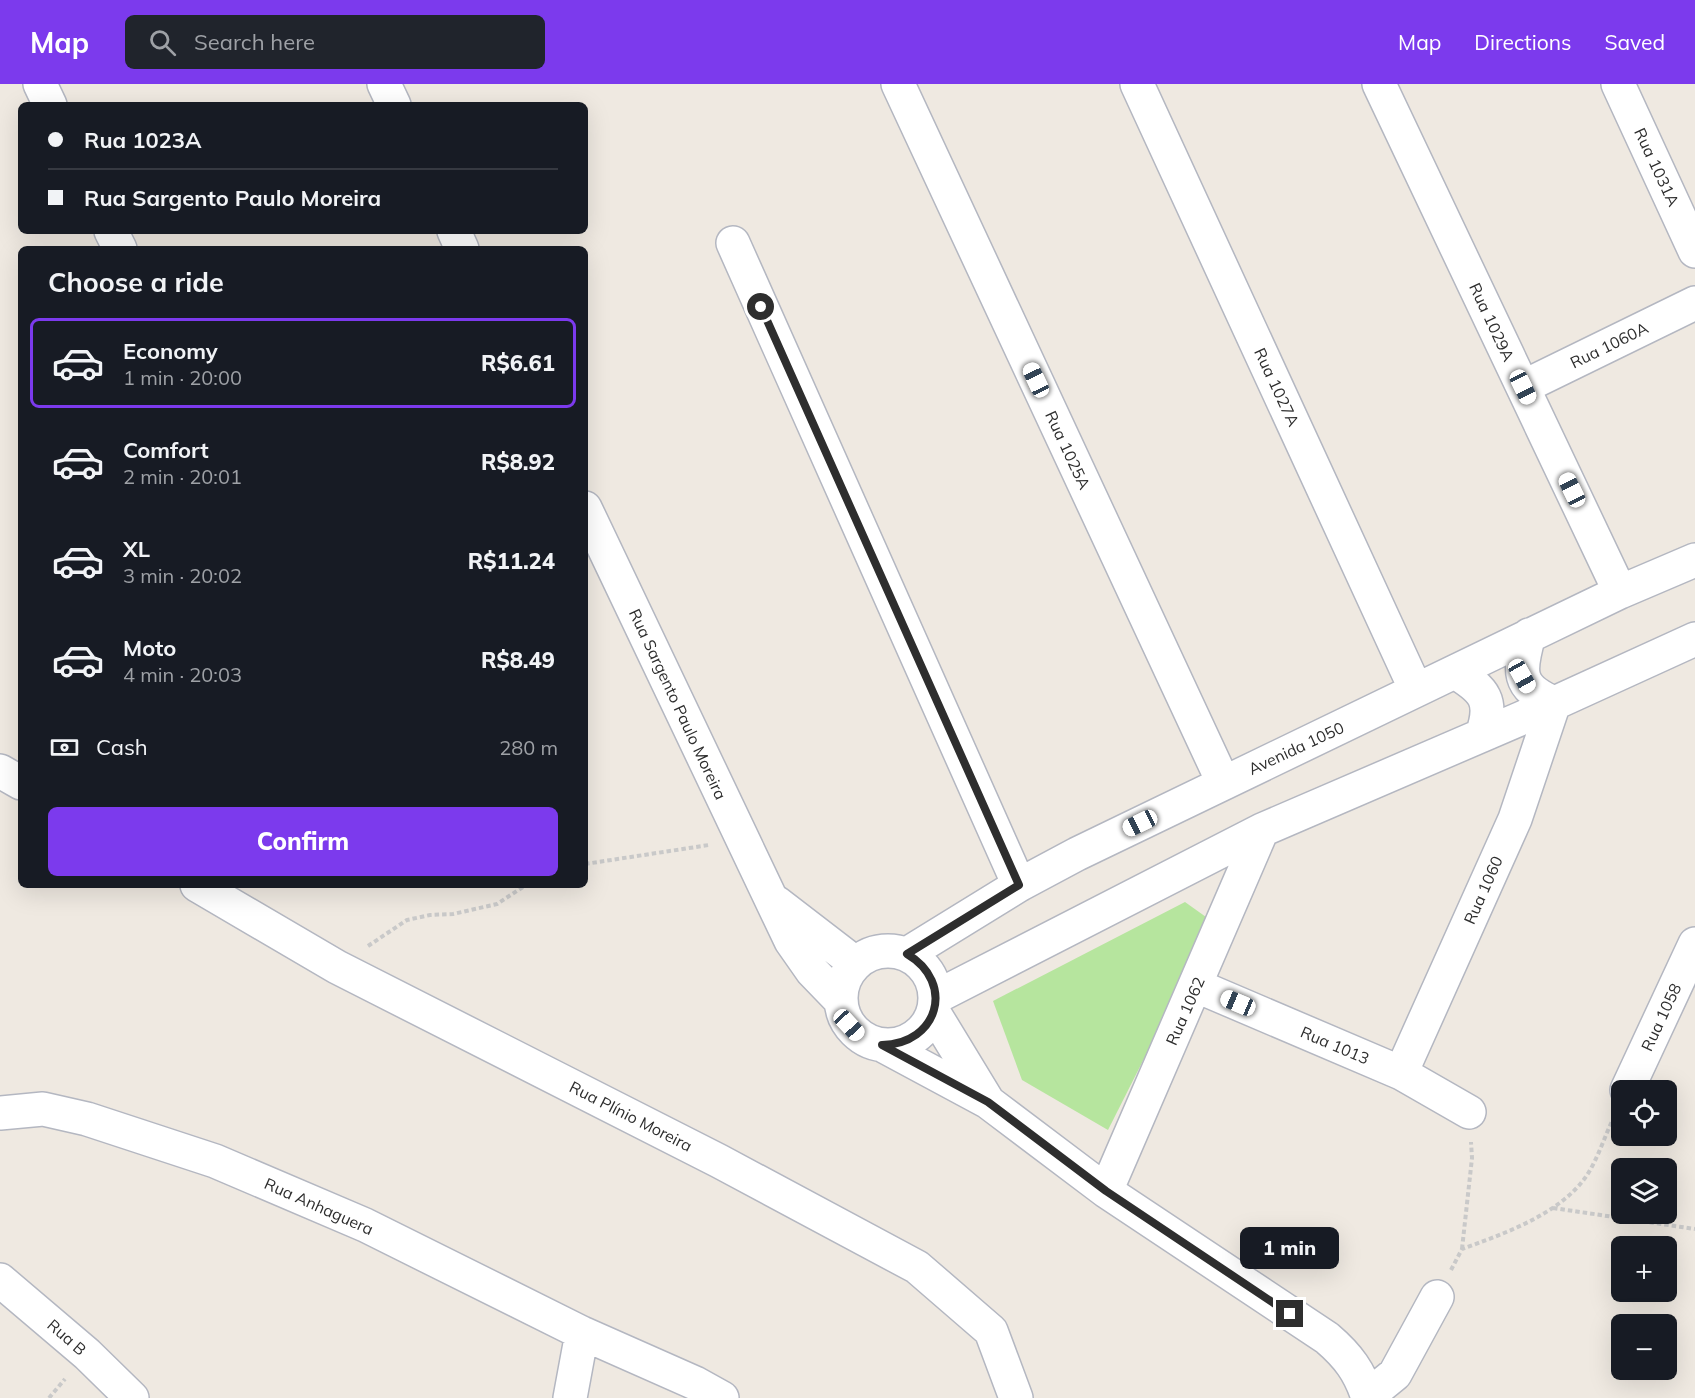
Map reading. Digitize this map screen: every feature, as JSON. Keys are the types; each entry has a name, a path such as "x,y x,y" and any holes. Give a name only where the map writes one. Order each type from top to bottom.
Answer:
{"street":[{"path":"40,84 49,102"},
{"path":"384,84 393,102"},
{"name":"Rua 1025A","path":"898,84 1223,782"},
{"name":"Rua 1027A","path":"1137,84 1416,690"},
{"name":"Rua 1029A","path":"1380,84 1620,592"},
{"name":"Rua 1031A","path":"1618,84 1695,250"},
{"path":"733,243 1019,885"},
{"name":"Rua 1060A","path":"1523,387 1695,303"},
{"name":"Rua Sargento Paulo Moreira","path":"588,514 791,941 812,971 840,1000"},
{"name":"Avenida 1050","path":"907,954 1019,885 1223,782 1620,592 1695,560"},
{"path":"1529,636 1522,661 1522,676 1529,689 1554,703"},
{"path":"988,1102 935,1005 928,971 907,954 880,951 855,963 842,986 840,1000 843,1013 853,1030 869,1042 899,1045 914,1038 926,1027 935,1005 1262,830 1482,735 1695,639"},
{"path":"1455,672 1481,690 1488,704 1488,718 1482,735"},
{"name":"Rua 1060","path":"1401,1073 1515,819 1554,703"},
{"path":"0,771 18,781"},
{"name":"Rua 1062","path":"1106,1191 1197,986 1262,830"},
{"name":"Rua Plínio Moreira","path":"202,888 337,966 719,1161 917,1267 991,1331 1016,1398"},
{"name":"Rua Sargento Paulo Moreira","path":"773,900 855,963"},
{"name":"Rua 1058","path":"1632,1080 1695,944"},
{"name":"Rua 1013","path":"1197,986 1401,1073 1469,1112"},
{"path":"882,1045 988,1102 1106,1191 1327,1338 1349,1357 1362,1380 1367,1397 1395,1374 1437,1297"},
{"name":"Rua Anhaguera","path":"0,1113 43,1109 87,1119 215,1161 365,1225 582,1333 695,1383 722,1398"},
{"name":"Rua B","path":"0,1280 87,1354 132,1398"},
{"path":"570,1398 582,1333"}],"path":[{"path":"588,864 742,840"},
{"path":"337,966 407,920 453,914 497,904 521,888"},
{"path":"1437,1297 1462,1249 1472,1158 1469,1112"},
{"path":"1462,1249 1507,1232 1552,1208 1585,1178 1611,1123"},
{"path":"1552,1208 1695,1229"}],"green space":[{"path":"1185,902 1213,922 1108,1130 1022,1080 993,1001"}],"route":[{"path":"761,307 1019,885 907,954 919,961 928,971 934,983 936,997 934,1013 926,1027 914,1038 899,1045 882,1045 988,1102 1106,1191 1290,1314"}]}
